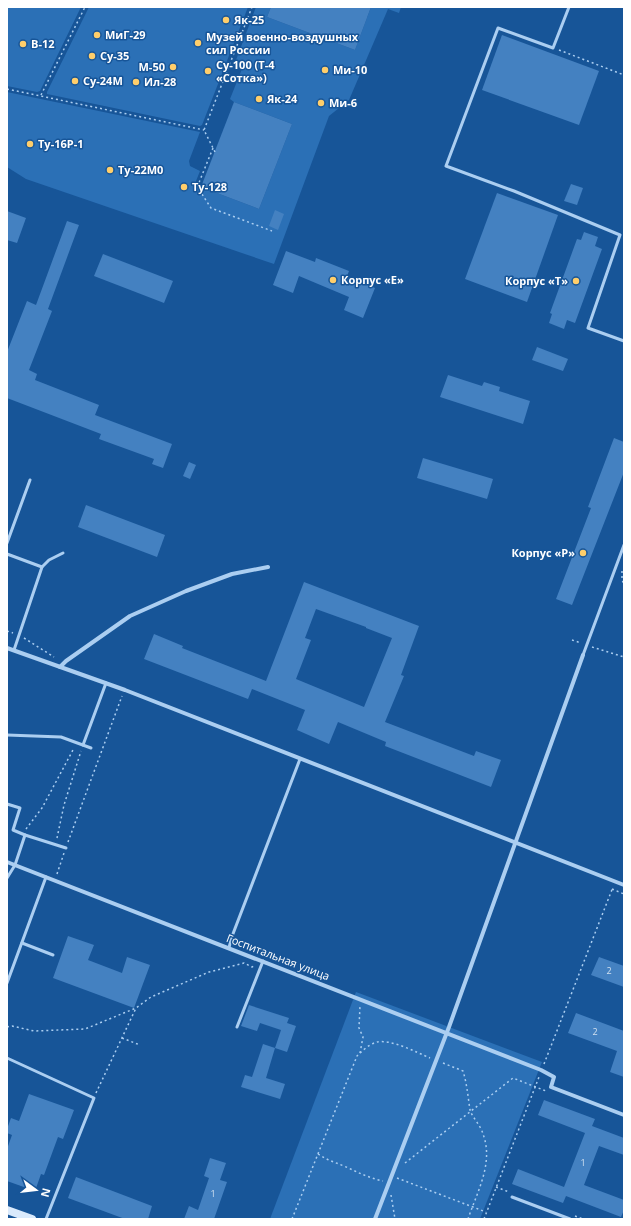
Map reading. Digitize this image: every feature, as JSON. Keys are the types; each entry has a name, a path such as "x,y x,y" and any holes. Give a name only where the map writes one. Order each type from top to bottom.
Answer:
{"street":[{"path":"60,667 66,661 130,616 186,591 232,574 268,567"},
{"path":"7,648 106,683 624,885"},
{"path":"375,1219 449,1027 583,655"},
{"name":"Госпитальная улица","path":"7,862 541,1070"},
{"path":"541,1070 554,1077 551,1087 624,1115"},
{"path":"7,1210 32,1219"}],"lane":[{"path":"569,7 553,48 498,28 446,166 514,191 620,235 588,328 624,341"},
{"path":"7,543 30,480"},
{"path":"583,655 624,545"},
{"path":"14,650 42,567 49,560 63,553"},
{"path":"7,554 42,567"},
{"path":"83,745 106,683"},
{"path":"7,735 61,737 91,748"},
{"path":"229,948 300,759"},
{"path":"7,804 20,808 12,830 66,848"},
{"path":"7,878 14,865 25,835"},
{"path":"7,983 46,877"},
{"path":"22,943 53,955"},
{"path":"237,1027 260,961"},
{"path":"7,1058 94,1098 46,1219"},
{"path":"512,1197 570,1219"}],"path":[{"path":"41,95 85,7"},
{"path":"215,152 204,130 252,7"},
{"path":"553,48 624,75"},
{"path":"7,89 204,130"},
{"path":"213,148 198,185 200,191 211,208 272,231"},
{"path":"7,631 19,636 57,659 66,661"},
{"path":"572,640 624,658"},
{"path":"55,880 124,690"},
{"path":"25,835 26,828 42,808 76,743"},
{"path":"55,844 64,805 83,745"},
{"path":"484,1219 612,890 624,894"},
{"path":"7,1027 12,1026 34,1031 85,1029 136,1008 151,997 209,972 244,963 252,967 260,961"},
{"path":"292,1219 359,1054 363,1037 359,1028 360,1002"},
{"path":"94,1098 136,1008"},
{"path":"122,1038 140,1045"},
{"path":"359,1054 376,1042 388,1041 463,1071 466,1079 470,1112 483,1133 487,1149 485,1173 468,1219"},
{"path":"405,1162 513,1078 535,1087"},
{"path":"318,1154 330,1162 344,1166 354,1172 366,1175 372,1179 389,1182 395,1219"},
{"path":"392,1176 486,1212"}],"shaded area":[{"path":"7,7 81,7 40,91 37,92 7,86"},
{"path":"89,7 248,7 202,125 200,126 47,94"},
{"path":"256,7 271,7 267,17 355,50 371,7 401,7 399,13 388,9 349,100 329,116 274,264 26,179 7,167 7,92 200,132 189,161 190,166 200,171 196,181 197,186 259,209 292,124 234,102 230,99 244,64 236,60"},
{"path":"356,992 542,1062 480,1219 270,1219"}],"building":[{"path":"271,7 371,7 355,50 267,17"},
{"path":"502,35 599,71 579,125 482,90"},
{"path":"234,102 292,124 259,209 201,187"},
{"path":"571,184 583,188 577,205 564,201"},
{"path":"497,193 558,215 527,302 465,279"},
{"path":"275,210 284,214 278,230 269,226"},
{"path":"7,211 26,218 17,243 7,240"},
{"path":"67,221 79,225 48,309 52,311 29,370 37,374 35,380 99,405 95,415 172,444 163,468 152,464 154,459 99,439 101,434 7,398 7,352 27,301 36,305"},
{"name":"Корпус «Т»","path":"584,232 598,237 595,246 602,249 575,323 567,320 564,329 549,323 552,314 550,313 577,239 581,240"},
{"name":"Корпус «Е»","path":"286,251 315,262 316,258 349,271 347,276 375,288 363,318 344,310 349,297 299,276 293,293 273,285"},
{"path":"103,254 173,281 164,303 94,276"},
{"path":"537,347 568,359 563,371 532,360"},
{"path":"448,375 482,386 484,382 500,387 499,391 530,401 523,424 440,397"},
{"name":"Корпус «Р»","path":"614,438 624,442 624,472 572,605 556,599 591,508 588,507"},
{"path":"423,458 493,479 487,499 417,478"},
{"path":"189,462 196,465 190,479 183,476"},
{"path":"86,505 165,535 157,557 78,527"},
{"path":"304,582 419,626 401,675 404,676 385,722 474,756 476,751 501,760 491,787 385,746 386,742 338,722 329,744 297,730 305,710 252,689 248,699 144,659 154,634 183,646 182,648 266,681","holes":["316,609 392,638 364,707 296,679 311,640 305,638"]},
{"path":"68,936 94,945 88,960 122,973 127,957 150,965 134,1008 53,978"},
{"path":"599,957 624,966 624,987 591,975"},
{"path":"249,1005 289,1018 287,1023 296,1026 287,1052 275,1048 281,1030 260,1023 257,1031 241,1026"},
{"path":"576,1013 624,1031 624,1077 610,1072 617,1051 568,1033"},
{"path":"263,1044 275,1048 266,1078 285,1084 280,1099 241,1087 245,1075 252,1077"},
{"path":"29,1094 74,1110 63,1139 58,1137 44,1175 41,1174 35,1191 7,1181 7,1149 12,1135 7,1133 7,1129 11,1118 19,1121"},
{"path":"544,1100 595,1119 592,1126 624,1138 624,1155 599,1146 584,1185 624,1200 624,1210 621,1217 566,1196 563,1203 512,1184 518,1169 564,1187 585,1133 538,1115"},
{"path":"210,1158 226,1163 220,1180 227,1182 214,1219 184,1219 189,1206 198,1210 209,1178 204,1176"},
{"path":"76,1177 152,1206 148,1219 125,1219 68,1198"}],"place":[{"name":"Як-25","path":"226,20"},
{"name":"МиГ-29","path":"97,35"},
{"name":"Музей военно-воздушных сил России","path":"198,43"},
{"name":"В-12","path":"23,44"},
{"name":"Су-35","path":"92,56"},
{"name":"М-50","path":"173,67"},
{"name":"Ми-10","path":"325,70"},
{"name":"Су-100 (Т-4 «Сотка»)","path":"208,71"},
{"name":"Су-24М","path":"75,81"},
{"name":"Ил-28","path":"136,82"},
{"name":"Як-24","path":"259,99"},
{"name":"Ми-6","path":"321,103"},
{"name":"Ту-16Р-1","path":"30,144"},
{"name":"Ту-22М0","path":"110,170"},
{"name":"Ту-128","path":"184,187"},
{"name":"Корпус «Е»","path":"333,280"},
{"name":"Корпус «Т»","path":"576,281"},
{"name":"Корпус «Р»","path":"583,553"}]}
